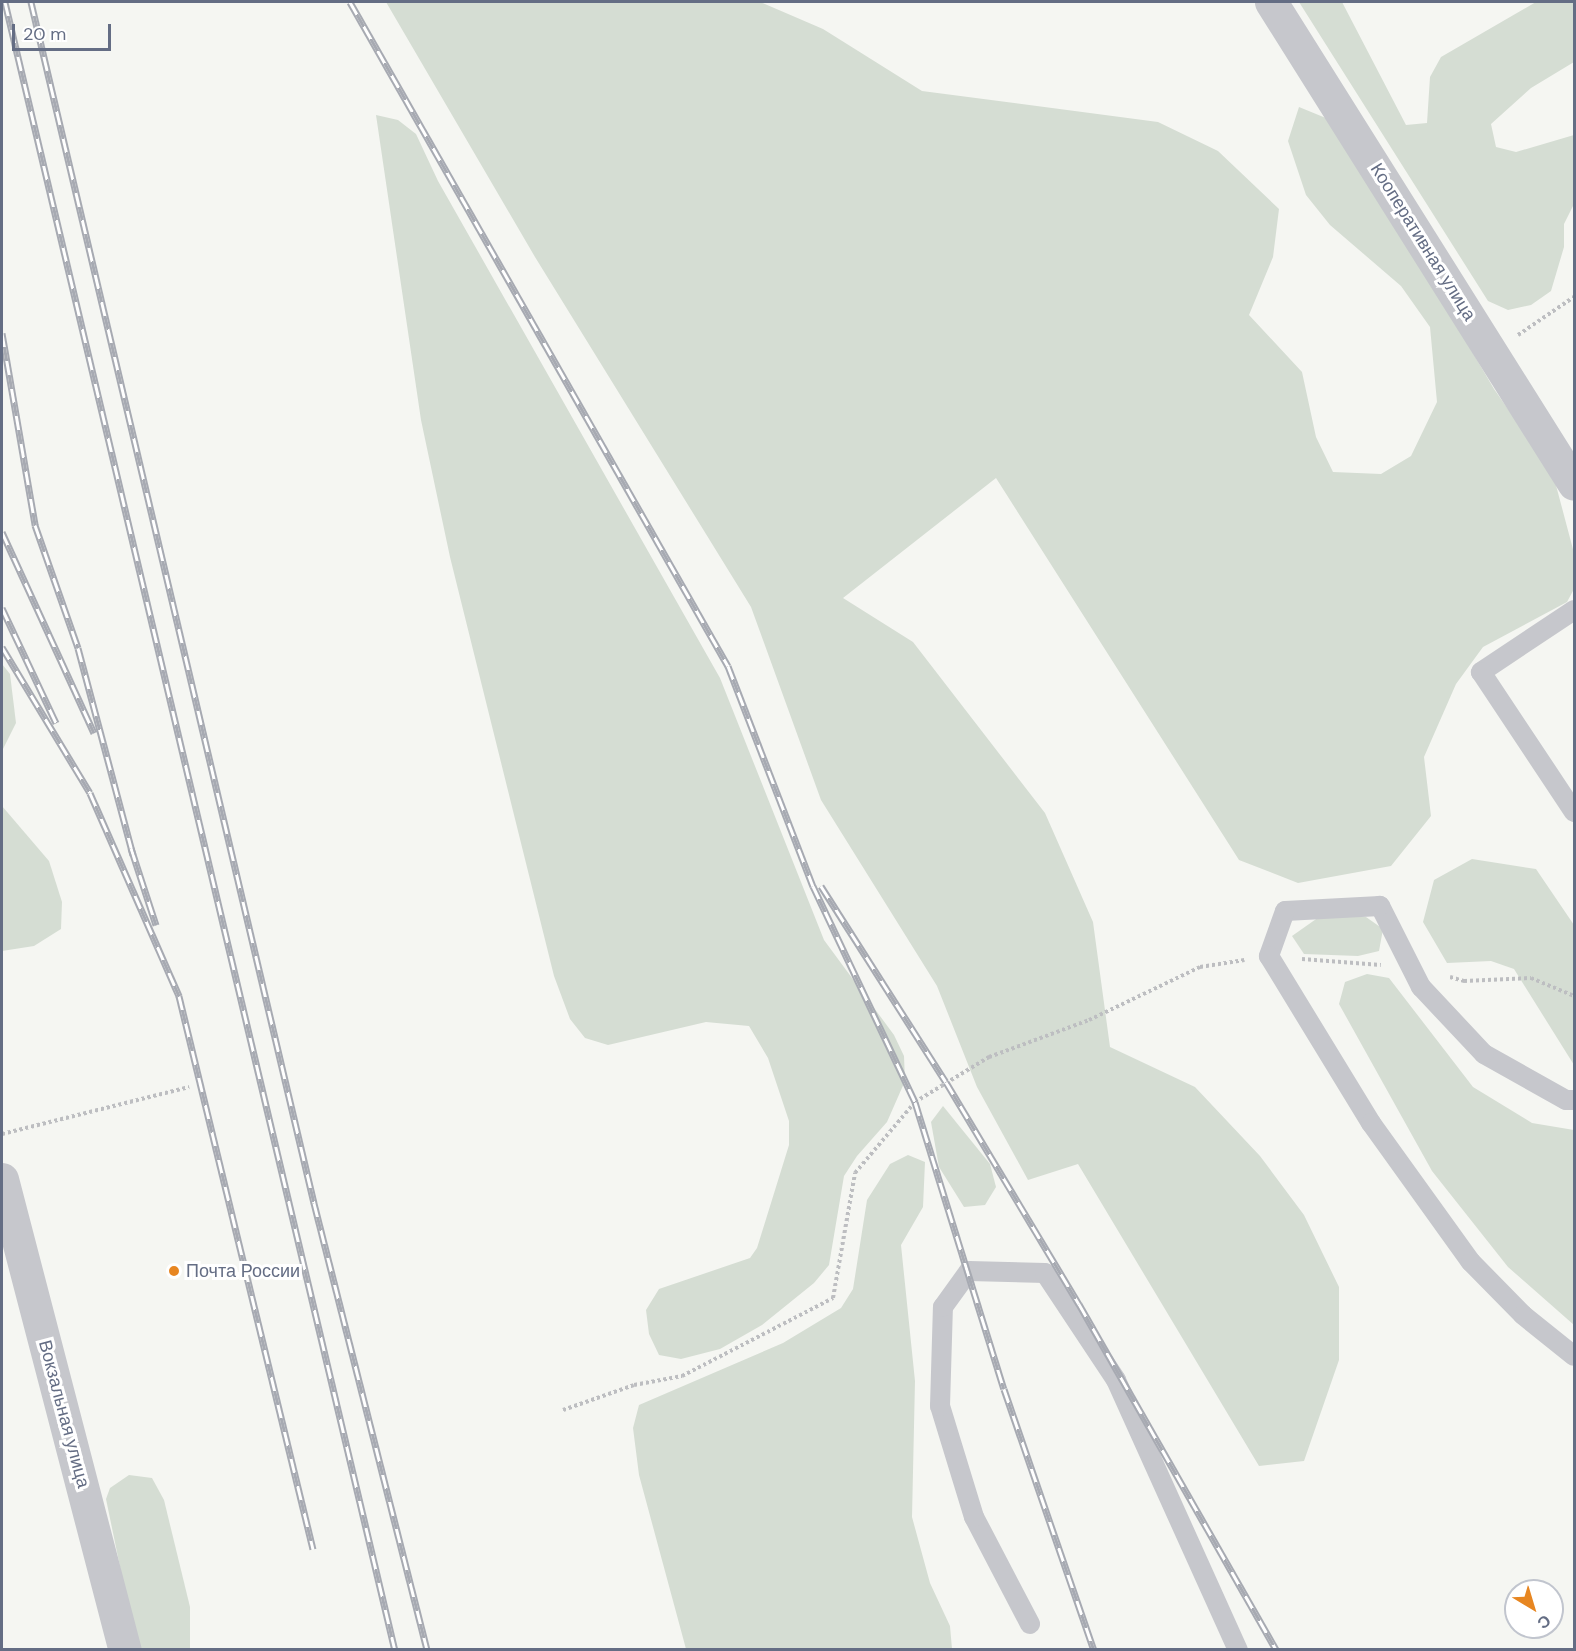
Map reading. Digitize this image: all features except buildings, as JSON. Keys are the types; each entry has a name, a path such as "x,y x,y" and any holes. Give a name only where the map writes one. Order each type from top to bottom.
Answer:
{"street":[{"name":"Кооперативная улица","path":"1271,2 1575,483"},
{"name":"Вокзальная улица","path":"2,1179 125,1650"}],"lane":[{"path":"1575,610 1481,672 1575,812"},
{"path":"1575,1100 1566,1100 1484,1054 1421,987 1380,906 1285,911 1269,956 1371,1123 1471,1262 1523,1315 1575,1356"},
{"path":"1029,1624 974,1517 940,1406 943,1307 969,1271 1045,1273 1116,1380 1238,1650"}],"path":[{"path":"1492,352 1575,297"},
{"path":"563,1410 634,1385 682,1376 833,1298 855,1173 915,1102 938,1087 989,1057 1089,1020 1200,967 1269,956"},
{"path":"2,1134 189,1087"}],"shaded area":[{"path":"386,2 760,2 823,29 922,91 1158,122 1218,151 1279,209 1273,257 1249,315 1302,372 1316,437 1333,472 1381,474 1411,456 1437,402 1430,327 1401,286 1330,225 1306,195 1288,141 1299,107 1338,123 1494,389 1553,474 1574,553 1574,589 1567,602 1483,647 1456,684 1424,757 1431,816 1391,866 1298,883 1239,860 996,478 843,598 913,642 1045,813 1093,922 1110,1047 1195,1087 1260,1156 1304,1215 1339,1287 1339,1360 1304,1461 1259,1466 1078,1164 1028,1180 977,1087 937,986 821,800 751,607 535,257"},
{"path":"1299,2 1342,2 1406,125 1427,123 1430,77 1441,57 1536,2 1574,2 1574,62 1531,88 1491,124 1496,147 1516,152 1574,135 1574,204 1564,224 1564,247 1551,291 1531,305 1508,310 1488,301"},
{"path":"376,115 398,120 416,134 438,181 720,678 824,940 894,1035 904,1056 905,1081 887,1122 857,1156 844,1176 829,1265 814,1283 762,1325 720,1349 681,1359 659,1355 649,1334 646,1310 659,1289 750,1258 757,1248 789,1145 789,1121 768,1058 749,1026 706,1022 608,1045 585,1038 570,1019 554,976 450,557 421,420"},
{"path":"2,664 10,674 16,723 2,751"},
{"path":"2,806 49,861 62,902 61,929 34,946 2,951"},
{"path":"1472,859 1536,869 1574,925 1574,1065 1514,969 1491,961 1447,963 1423,922 1434,880"},
{"path":"1319,917 1366,917 1383,929 1379,951 1358,956 1304,954 1292,936"},
{"path":"1367,974 1389,978 1473,1087 1532,1123 1574,1130 1574,1325 1508,1267 1432,1171 1339,1004 1345,982"},
{"path":"943,1106 990,1164 996,1187 985,1205 964,1207 939,1167 931,1122"},
{"path":"908,1155 925,1162 923,1207 901,1245 915,1381 912,1517 930,1583 950,1626 952,1649 686,1649 639,1475 633,1428 639,1405 783,1343 841,1308 853,1289 867,1200 890,1164"},
{"path":"129,1475 152,1478 164,1500 190,1607 190,1649 141,1649 135,1639 106,1499 110,1488"}],"railway":[{"path":"5,2 395,1650"},
{"path":"31,2 314,1203 427,1650"},
{"path":"350,2 728,666 813,886 915,1102 1004,1389 1094,1650"},
{"path":"2,333 35,525 78,648 133,855"},
{"path":"2,532 94,733"},
{"path":"2,608 56,723"},
{"path":"2,647 90,793 179,996 313,1549"},
{"path":"131,848 156,925"},
{"path":"821,886 946,1082 1079,1304 1276,1650"}],"place":[{"name":"Почта России","path":"174,1271"}]}
